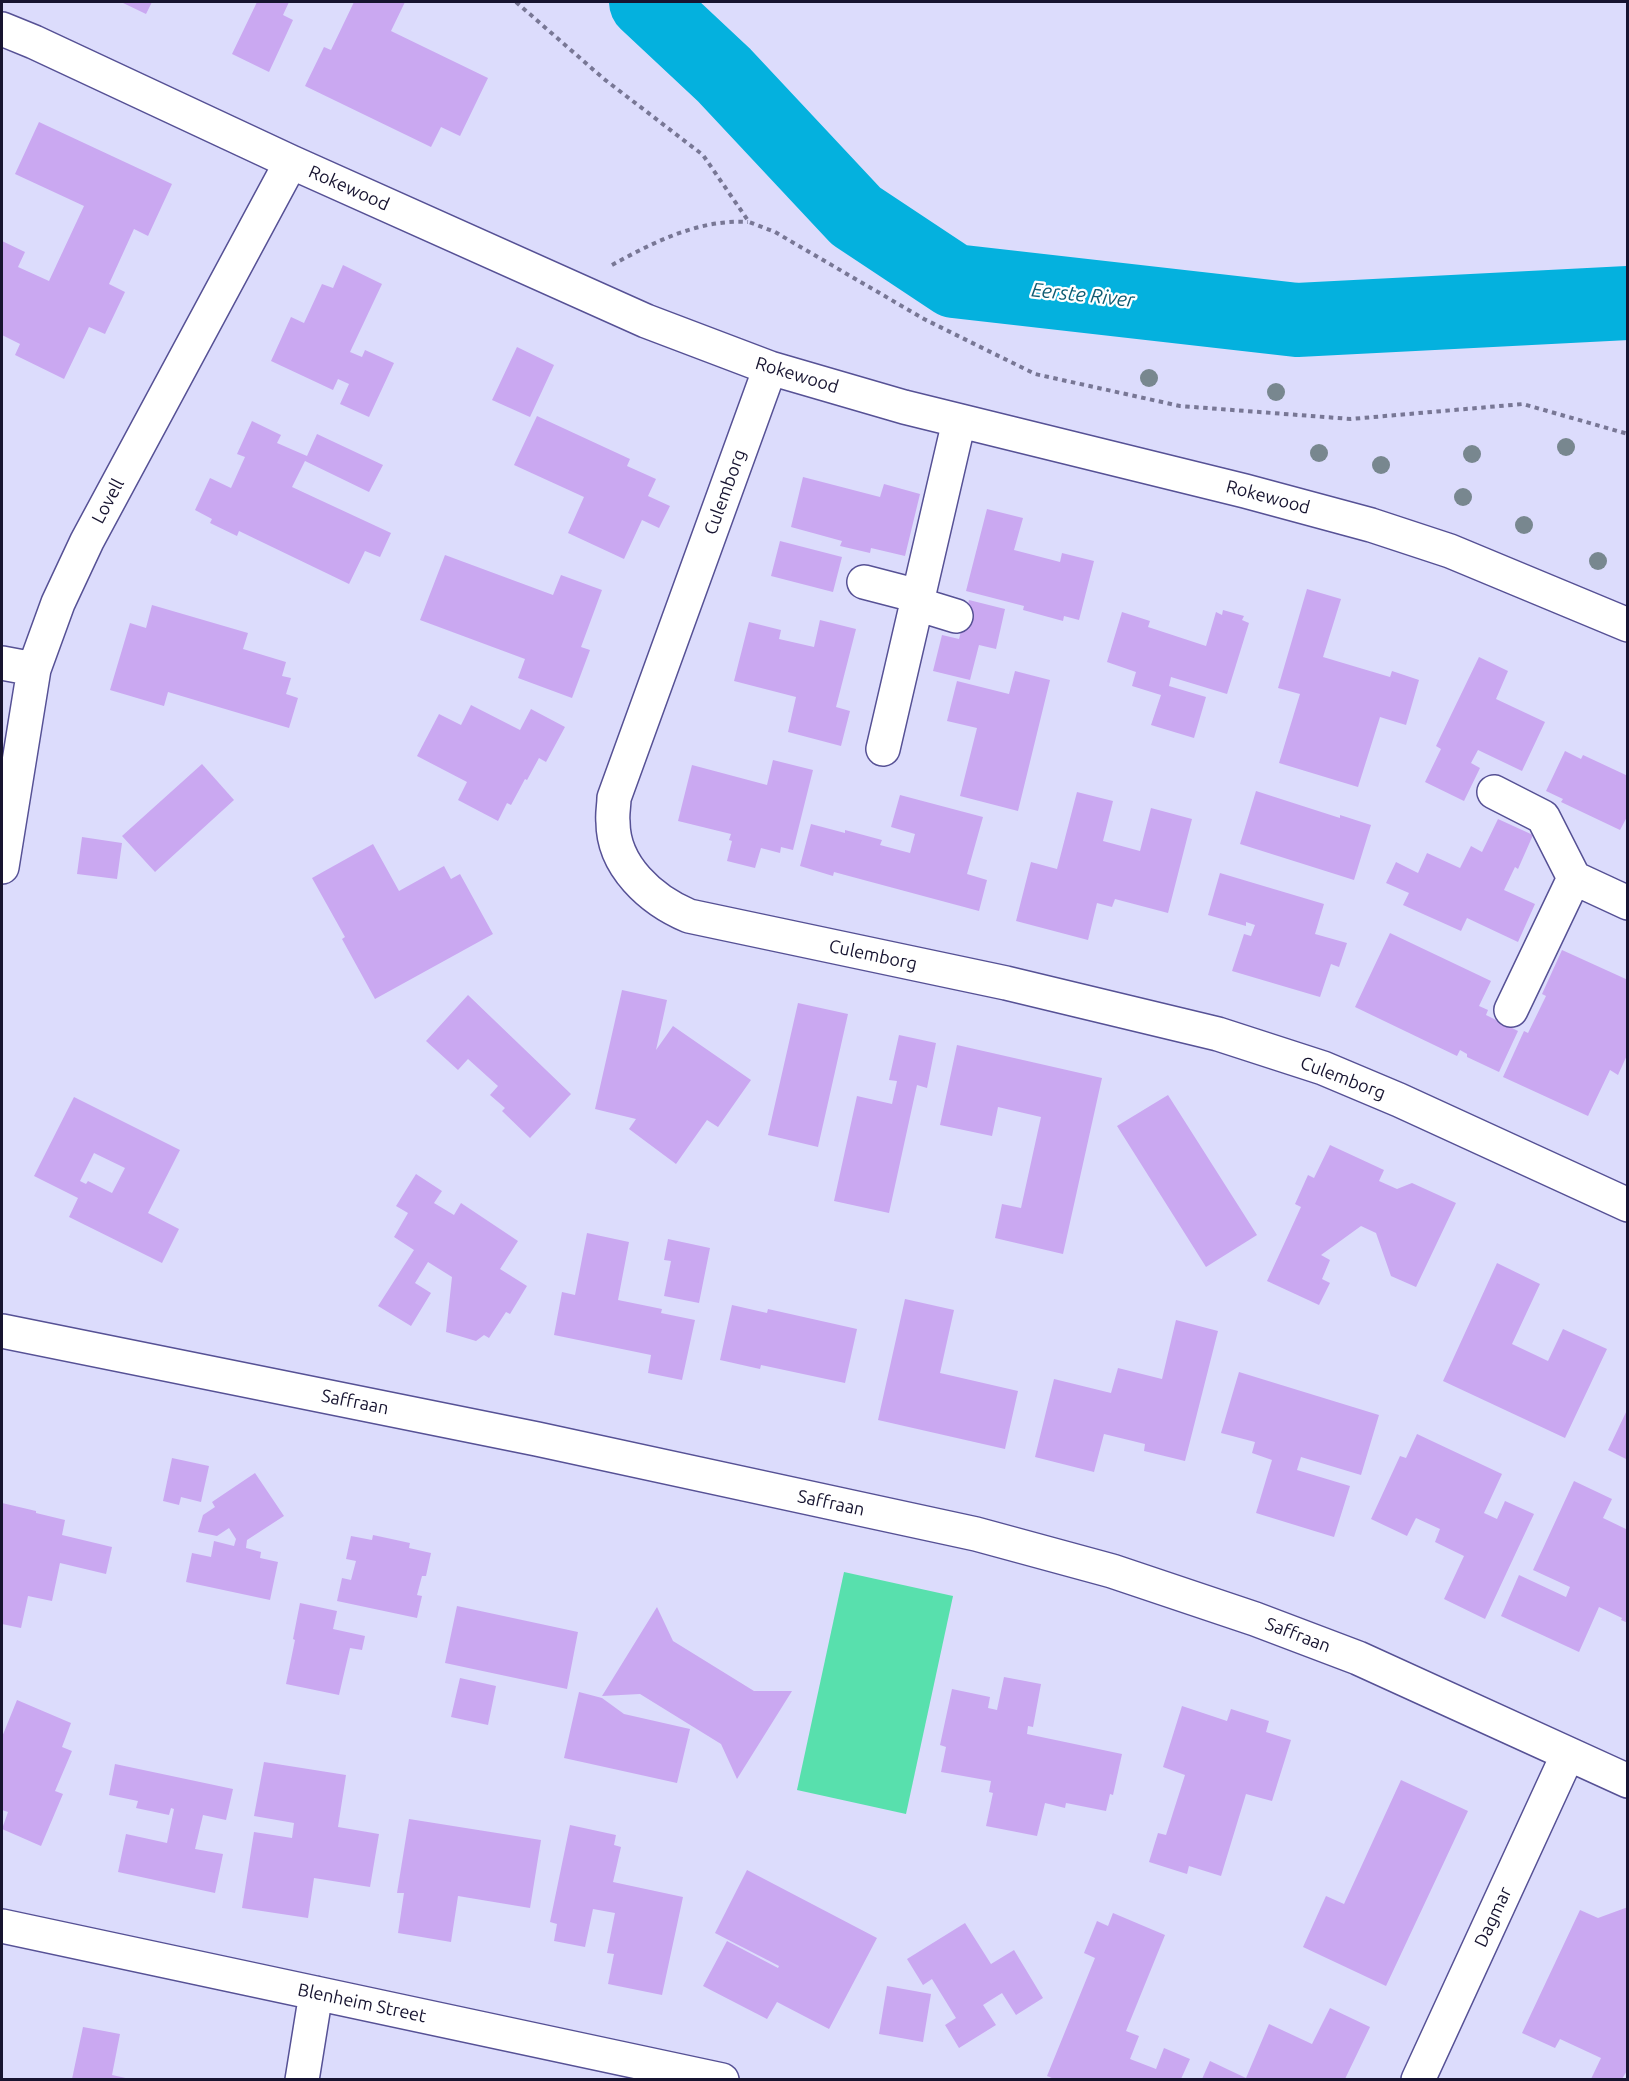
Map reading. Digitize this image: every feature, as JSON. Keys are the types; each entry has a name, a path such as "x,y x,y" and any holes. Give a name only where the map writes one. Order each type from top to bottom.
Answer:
{"street":[{"name":"Rokewood","path":"2,29 646,321 770,369 904,407 1245,491 1371,525 1461,555 1628,625"},
{"name":"Lovell","path":"2,867 34,669 58,603 87,541 291,162"},
{"name":"Culemborg","path":"770,369 614,798 612,824 618,847 629,871 647,892 670,908 689,916 1006,983 1228,1037 1323,1068 1399,1100 1628,1205"},
{"path":"883,749 959,421"},
{"path":"864,582 918,600 956,616"},
{"path":"2,663 34,669"},
{"path":"1494,792 1543,817 1574,878 1627,902"},
{"path":"1511,1010 1574,878"},
{"name":"Saffraan","path":"2,1331 537,1439 987,1537 1112,1571 1255,1619 1358,1658 1628,1781"},
{"name":"Dagmar","path":"1418,2079 1568,1754"},
{"name":"Blenheim Street","path":"2,1926 722,2079"},
{"path":"302,2079 316,1993"}],"path":[{"path":"516,2 604,79 703,155 749,222"},
{"path":"610,266 655,242 711,224 730,221 749,222 775,232 924,319 1035,374 1180,406 1351,419 1523,404 1628,434"}],"green space":[{"path":"844,1572 953,1596 906,1814 797,1790"}],"building":[{"path":"121,2 152,2 146,14"},
{"path":"257,2 289,2 283,15 293,20 269,72 232,54"},
{"path":"354,2 405,2 391,31 488,78 460,136 441,127 431,147 305,86 324,47 331,50"},
{"path":"39,122 172,184 148,236 134,229 109,284 125,292 105,334 89,327 64,379 15,355 20,344 2,335 2,241 25,252 18,267 49,281 84,206 15,174"},
{"path":"343,265 382,284 350,352 362,357 365,350 394,363 369,417 340,404 349,384 338,379 333,390 271,361 291,317 304,323 322,284 333,288"},
{"path":"517,347 554,365 530,417 492,400"},
{"path":"537,416 630,459 627,466 656,479 648,496 670,506 659,528 642,520 624,559 568,533 584,497 514,465"},
{"path":"252,421 281,435 277,443 307,456 317,434 383,465 369,492 305,461 292,487 391,533 380,557 365,551 349,584 239,531 237,536 210,523 212,519 195,510 210,478 231,488 245,457 237,454"},
{"path":"803,477 880,497 884,484 920,494 905,556 871,548 870,553 840,546 842,541 791,527"},
{"path":"987,509 1023,518 1014,550 1060,562 1062,553 1094,561 1079,620 1064,616 1063,621 1023,610 1024,606 966,591"},
{"path":"780,541 842,557 833,592 771,576"},
{"path":"445,555 553,595 561,575 602,590 581,647 590,650 572,698 518,678 525,659 420,620"},
{"path":"1307,589 1341,599 1323,657 1390,677 1392,671 1419,680 1406,725 1380,717 1358,787 1279,763 1300,694 1278,688"},
{"path":"969,600 1005,609 996,649 979,645 970,680 933,671 942,635 959,639"},
{"path":"152,605 248,633 243,649 286,662 282,676 291,678 286,694 298,698 289,728 168,692 164,706 110,690 130,623 146,628"},
{"path":"1223,610 1244,616 1242,620 1249,623 1227,694 1171,677 1169,686 1206,697 1194,738 1151,725 1161,695 1132,686 1136,672 1107,662 1122,612 1150,621 1148,627 1206,646 1216,612 1222,615"},
{"path":"820,620 856,629 836,707 850,711 841,746 788,732 796,697 734,681 749,622 781,630 779,639 814,647"},
{"path":"1479,657 1508,671 1496,699 1545,722 1522,771 1478,750 1471,763 1480,768 1464,801 1425,782 1441,749 1436,746"},
{"path":"1015,671 1050,680 1018,811 960,796 977,728 947,721 957,681 1009,694"},
{"path":"471,705 520,730 531,709 565,727 546,762 539,758 511,805 507,803 498,821 458,800 467,782 417,756 439,714 461,725"},
{"path":"1565,751 1581,759 1583,755 1628,776 1628,815 1620,830 1561,802 1563,799 1546,791"},
{"path":"773,760 813,770 793,850 781,847 780,853 761,848 755,868 727,861 732,841 729,840 731,834 678,821 692,765 767,785"},
{"path":"202,764 234,800 155,872 122,836"},
{"path":"1256,791 1340,818 1340,815 1371,825 1354,880 1240,844"},
{"path":"1077,792 1113,801 1103,841 1140,851 1151,808 1192,819 1168,913 1115,899 1112,907 1097,903 1088,940 1016,921 1031,862 1057,869"},
{"path":"900,795 983,817 967,874 987,880 979,911 834,872 833,876 800,866 811,824 882,840 880,845 910,853 915,834 891,827"},
{"path":"1498,819 1533,835 1518,869 1515,867 1504,890 1535,904 1518,942 1467,918 1461,931 1403,905 1409,893 1386,883 1396,862 1418,873 1427,853 1460,868 1471,846 1482,852"},
{"path":"82,837 122,843 117,879 77,874"},
{"path":"373,844 399,891 444,866 451,879 460,874 493,934 375,999 342,939 345,937 312,878"},
{"path":"1220,873 1324,904 1315,934 1347,943 1339,967 1331,964 1320,997 1232,971 1244,934 1251,936 1255,925 1246,922 1246,926 1208,915"},
{"path":"1390,933 1491,981 1479,1006 1488,1010 1486,1015 1518,1031 1499,1072 1467,1057 1467,1054 1460,1050 1457,1056 1355,1007"},
{"path":"1562,950 1628,980 1628,1053 1618,1075 1610,1070 1588,1116 1503,1077 1524,1031 1528,1033 1546,996 1542,994"},
{"path":"622,990 667,1000 656,1050 673,1026 751,1080 718,1127 707,1120 676,1164 629,1129 636,1119 595,1109"},
{"path":"468,995 571,1094 530,1138 502,1111 505,1108 490,1095 498,1086 468,1059 458,1070 426,1041"},
{"path":"798,1003 848,1014 818,1147 768,1135"},
{"path":"899,1035 936,1043 927,1088 917,1085 889,1213 834,1201 857,1096 892,1104 897,1081 889,1080"},
{"path":"957,1045 1102,1078 1063,1254 995,1238 1002,1204 1021,1208 1041,1117 998,1107 992,1136 940,1125"},
{"path":"1168,1095 1257,1235 1206,1267 1117,1126"},
{"path":"74,1097 180,1150 148,1213 179,1229 162,1263 69,1217 78,1198 34,1176","holes":["94,1153 125,1168 112,1193 88,1181 86,1184 80,1181"]},
{"path":"1330,1145 1384,1170 1379,1181 1397,1189 1412,1183 1456,1203 1416,1287 1391,1276 1376,1233 1361,1226 1321,1255 1330,1260 1322,1279 1330,1283 1319,1305 1267,1281 1301,1207 1295,1204 1308,1175 1314,1178"},
{"path":"416,1174 442,1191 434,1203 454,1215 461,1203 518,1241 500,1269 527,1286 510,1314 506,1312 489,1338 484,1335 476,1341 446,1332 452,1277 428,1262 415,1283 431,1293 411,1326 378,1306 414,1250 394,1237 408,1213 396,1206"},
{"path":"587,1233 629,1242 618,1300 662,1309 661,1313 695,1320 682,1380 648,1373 651,1355 554,1335 562,1292 575,1295"},
{"path":"668,1239 710,1248 699,1303 664,1296 671,1261 664,1260"},
{"path":"1497,1263 1540,1284 1512,1344 1548,1361 1563,1329 1607,1349 1565,1438 1443,1381"},
{"path":"905,1299 954,1310 940,1373 1018,1391 1005,1449 878,1420"},
{"path":"732,1305 767,1313 768,1309 857,1329 845,1383 761,1365 760,1369 720,1360"},
{"path":"1176,1320 1218,1331 1185,1461 1144,1451 1145,1444 1104,1434 1094,1472 1035,1457 1054,1379 1111,1393 1118,1368 1162,1379"},
{"path":"1239,1372 1379,1415 1361,1475 1301,1457 1297,1470 1350,1486 1334,1537 1256,1513 1272,1460 1252,1453 1255,1442 1221,1433"},
{"path":"1628,1408 1628,1460 1608,1450"},
{"path":"1417,1434 1502,1474 1484,1513 1497,1519 1505,1501 1534,1514 1485,1619 1444,1599 1464,1556 1435,1542 1440,1529 1416,1518 1407,1536 1371,1519 1400,1456 1406,1458"},
{"path":"172,1458 209,1466 201,1502 181,1497 179,1505 163,1501"},
{"path":"255,1473 284,1516 247,1540 246,1548 261,1552 260,1558 278,1562 270,1600 186,1582 192,1553 211,1557 214,1541 234,1546 236,1539 229,1528 217,1536 198,1532 203,1515 215,1507 212,1502"},
{"path":"1574,1481 1612,1499 1603,1518 1628,1530 1628,1623 1599,1607 1579,1652 1501,1616 1519,1575 1566,1597 1570,1587 1533,1570"},
{"path":"2,1503 65,1520 62,1535 112,1547 106,1574 60,1563 52,1601 28,1596 21,1628 2,1624"},
{"path":"373,1535 410,1543 409,1548 431,1553 426,1576 422,1576 417,1595 422,1596 417,1618 337,1601 342,1578 351,1580 356,1561 346,1559 351,1536 372,1540"},
{"path":"300,1603 337,1611 333,1629 365,1636 362,1650 350,1648 339,1695 286,1684"},
{"path":"457,1606 578,1632 567,1689 445,1663"},
{"path":"657,1607 673,1641 754,1691 792,1691 737,1779 721,1744 640,1694 602,1696"},
{"path":"1004,1677 1041,1684 1033,1727 1028,1726 1027,1734 1122,1754 1113,1795 1110,1794 1106,1811 1066,1803 1065,1808 1045,1803 1037,1836 986,1826 993,1793 989,1792 991,1781 941,1772 946,1747 940,1745 952,1689 990,1697 988,1708 997,1710"},
{"path":"460,1678 496,1686 488,1725 451,1717"},
{"path":"579,1692 602,1698 624,1714 690,1729 677,1783 564,1758"},
{"path":"17,1700 71,1723 62,1747 72,1751 55,1791 63,1794 41,1846 2,1829 8,1812 2,1810 2,1737"},
{"path":"1182,1706 1227,1721 1231,1709 1269,1721 1266,1732 1291,1740 1272,1801 1246,1794 1221,1876 1189,1866 1187,1874 1149,1862 1158,1833 1166,1835 1185,1775 1163,1767"},
{"path":"264,1762 346,1775 338,1827 379,1834 370,1887 314,1878 308,1918 242,1908 254,1832 292,1838 294,1823 254,1816"},
{"path":"115,1764 233,1789 226,1820 203,1815 195,1849 223,1854 215,1893 118,1872 126,1834 167,1843 174,1809 171,1808 169,1815 136,1808 138,1801 109,1795"},
{"path":"1401,1780 1468,1811 1386,1986 1303,1947 1326,1896 1344,1904"},
{"path":"409,1819 541,1840 530,1908 458,1896 451,1942 398,1933 404,1893 397,1893"},
{"path":"570,1825 616,1835 614,1845 621,1847 613,1882 683,1897 662,1995 608,1984 614,1954 607,1953 615,1913 593,1909 585,1947 554,1941 557,1924 550,1922"},
{"path":"747,1870 877,1938 829,2029 777,2002 767,2019 703,1986 727,1941 778,1968 779,1966 715,1933"},
{"path":"1628,1907 1628,2069 1622,2079 1591,2079 1601,2058 1560,2039 1555,2048 1522,2033 1580,1910 1598,1918"},
{"path":"1113,1913 1165,1935 1126,2031 1139,2036 1130,2059 1156,2069 1164,2048 1190,2059 1181,2079 1054,2079 1047,2076 1095,1958 1084,1953 1097,1921 1108,1926"},
{"path":"965,1923 991,1964 1014,1950 1043,1998 1016,2015 1002,1993 983,2005 996,2025 959,2048 945,2025 956,2018 932,1979 923,1985 907,1959"},
{"path":"887,1986 931,1994 923,2042 879,2034"},
{"path":"1330,2008 1370,2027 1345,2079 1202,2079 1210,2061 1246,2078 1269,2024 1312,2044"},
{"path":"83,2027 120,2034 112,2075 130,2079 72,2079"}],"waterway":[{"name":"Eerste River","path":"646,2 724,75 856,216 954,281 1297,320 1628,303"}]}
